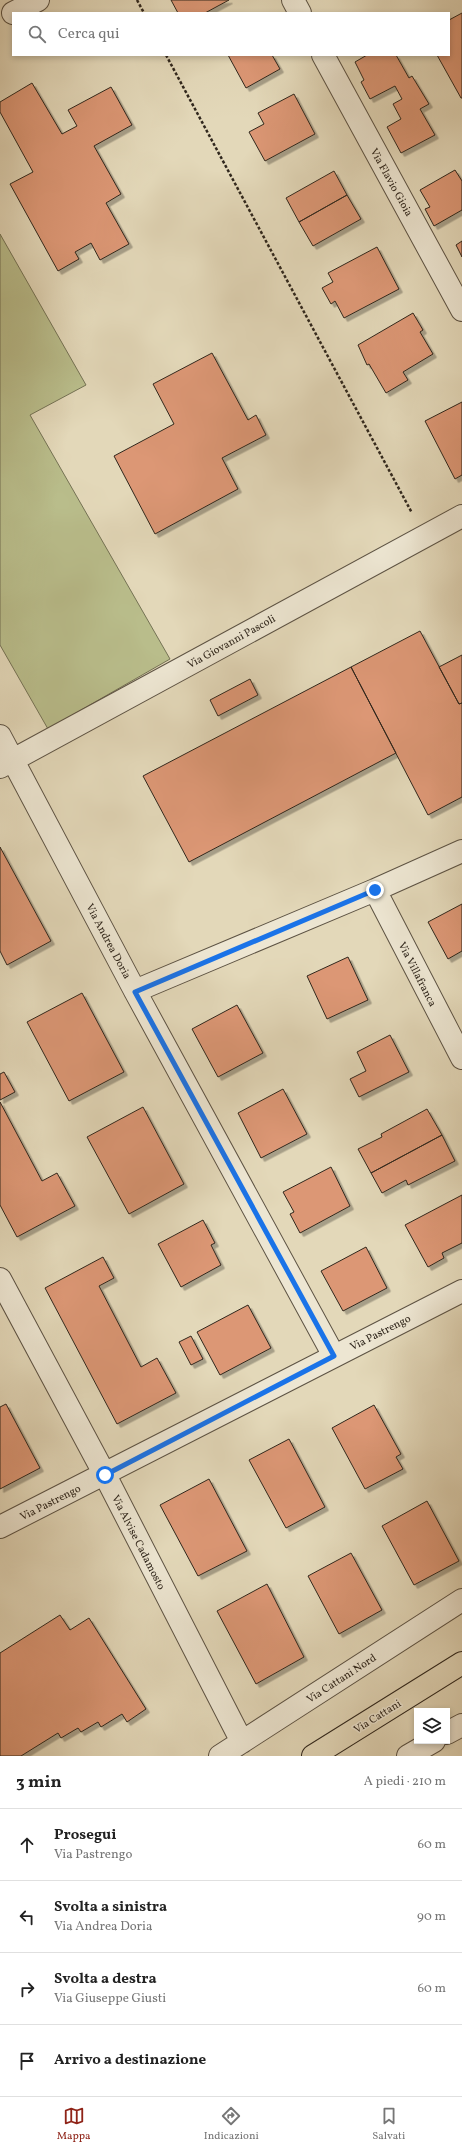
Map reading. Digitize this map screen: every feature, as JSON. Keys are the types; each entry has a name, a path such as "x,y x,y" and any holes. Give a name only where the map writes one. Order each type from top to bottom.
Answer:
{"main road":[{"name":"Via Cattani","path":"313,1756 462,1663"}],"street":[{"path":"15,12 38,0"},
{"path":"293,0 299,12"},
{"path":"0,20 12,14"},
{"name":"Via Flavio Gioia","path":"324,56 462,310"},
{"name":"Via Giovanni Pascoli","path":"6,763 462,516"},
{"name":"Via Andrea Doria","path":"0,736 6,763 135,992 334,1356"},
{"path":"135,992 375,890 462,851"},
{"name":"Via Villafranca","path":"375,890 462,1058"},
{"name":"Via Alvise Cadamosto","path":"0,1279 105,1475 242,1742"},
{"name":"Via Pastrengo","path":"0,1527 105,1475 462,1291"},
{"name":"Via Cattani Nord","path":"220,1756 462,1600"},
{"path":"450,1731 462,1724"},
{"path":"408,1756 429,1744"}],"path":[{"path":"137,0 143,12"},
{"path":"167,56 424,536"}],"green space":[{"path":"0,234 86,385 30,415 170,659 48,729 0,645"}],"building":[{"path":"171,0 229,0 207,12 177,12"},
{"path":"462,13 462,98 438,56 450,56 450,19"},
{"path":"229,56 273,56 280,69 246,88"},
{"path":"365,56 397,56 409,78 412,76 429,104 420,109 435,135 401,153 387,127 401,119 393,104 402,99 395,86 370,99 361,82 364,80 355,62"},
{"path":"32,83 62,134 77,126 68,110 111,87 132,125 94,146 121,194 106,203 129,244 100,260 91,243 75,252 79,259 58,271 10,184 33,172 0,112 0,102"},
{"path":"294,94 315,134 265,161 249,132 264,124 258,113"},
{"path":"455,170 462,181 462,210 434,226 425,209 430,207 420,190"},
{"path":"334,171 347,195 299,222 286,198"},
{"path":"347,195 361,219 313,246 299,222"},
{"path":"462,241 462,257 456,245"},
{"path":"377,247 399,289 344,318 335,301 331,304 322,288 333,282 328,273"},
{"path":"413,313 423,330 420,332 433,354 403,372 408,380 386,393 369,364 367,365 358,345"},
{"path":"212,353 248,420 256,415 266,435 222,458 238,489 155,534 114,456 174,424 153,384"},
{"path":"462,402 462,475 455,479 425,421"},
{"path":"420,631 459,704 462,703 462,797 428,815 351,667"},
{"path":"462,655 462,703 459,704 439,667"},
{"path":"351,667 396,753 189,862 143,776"},
{"path":"250,679 258,695 218,716 210,700"},
{"path":"0,847 51,941 7,965 0,951"},
{"path":"462,904 462,951 448,959 428,922"},
{"path":"348,957 368,1000 327,1019 307,976"},
{"path":"82,993 124,1072 69,1101 27,1022"},
{"path":"237,1005 263,1053 218,1077 192,1029"},
{"path":"390,1035 409,1072 359,1097 350,1079 366,1071 357,1052"},
{"path":"4,1072 15,1092 0,1100 0,1074"},
{"path":"283,1089 307,1134 261,1158 238,1113"},
{"path":"0,1102 42,1181 57,1173 75,1206 17,1237 0,1205"},
{"path":"143,1107 184,1184 129,1214 87,1137"},
{"path":"427,1109 442,1135 371,1173 358,1149 382,1137 381,1134"},
{"path":"442,1135 455,1161 408,1185 406,1180 382,1193 371,1173"},
{"path":"331,1167 350,1206 300,1233 290,1214 294,1212 283,1192"},
{"path":"462,1195 462,1243 442,1253 444,1258 428,1267 405,1225"},
{"path":"203,1220 215,1243 211,1245 221,1265 181,1287 158,1244"},
{"path":"366,1247 387,1288 343,1311 321,1271"},
{"path":"103,1257 114,1278 99,1286 141,1367 157,1358 176,1393 117,1424 45,1288"},
{"path":"248,1305 271,1348 220,1375 197,1332"},
{"path":"191,1336 203,1359 191,1365 179,1342"},
{"path":"6,1404 40,1468 0,1489 0,1407"},
{"path":"374,1405 401,1454 396,1457 403,1469 365,1489 332,1428"},
{"path":"289,1439 325,1507 286,1528 249,1460"},
{"path":"209,1479 247,1551 198,1576 160,1505"},
{"path":"427,1501 459,1561 414,1585 382,1526"},
{"path":"351,1553 382,1610 339,1634 308,1576"},
{"path":"267,1584 304,1657 256,1684 217,1611"},
{"path":"60,1615 70,1630 89,1618 146,1709 127,1722 122,1714 101,1727 98,1722 81,1732 78,1728 61,1738 58,1733 21,1756 0,1756 0,1653"}],"route":[{"path":"105,1475 334,1356 135,992 375,890"}]}
